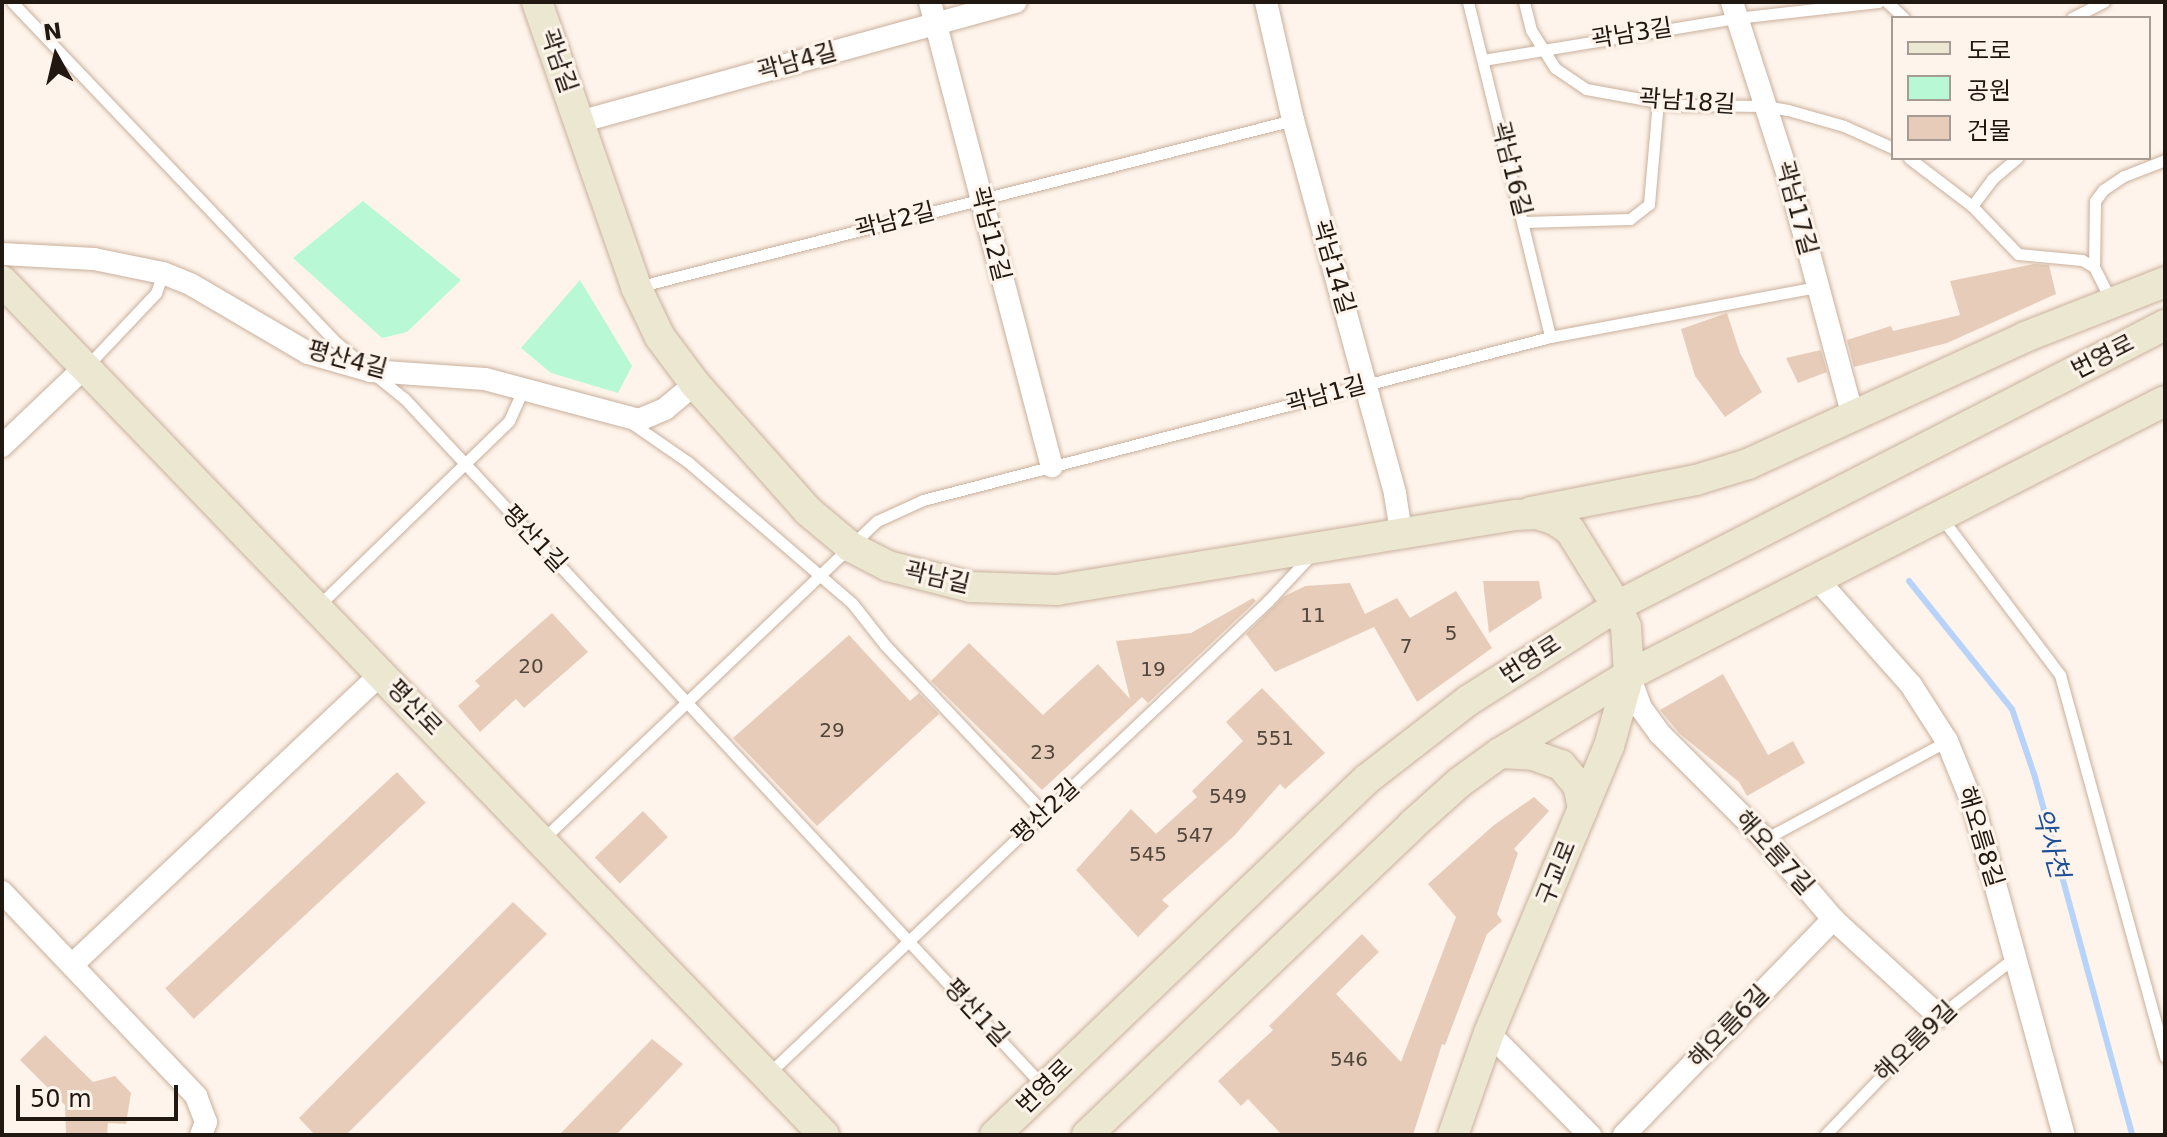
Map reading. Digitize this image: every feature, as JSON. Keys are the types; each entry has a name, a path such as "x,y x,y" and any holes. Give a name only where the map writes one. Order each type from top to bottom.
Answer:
{"main road":[{"name":"곽남길","path":"537,2 636,287 660,337 695,384 808,511 851,547 888,566 926,578 971,587 1019,591 1097,586 1320,544 1537,514 1555,520 1570,530 1617,606"},
{"name":"평산로","path":"2,281 824,1135"},
{"path":"1516,515 1696,480 1748,464 2025,337 2165,282"},
{"name":"번영로","path":"995,1135 1367,779 1469,700 1617,606 2165,325"},
{"path":"1095,1132 1412,825 1460,782 1500,753 1629,675 2165,401"},
{"name":"구교로","path":"1453,1135 1489,1033 1609,746 1629,675 1626,627 1617,606"},
{"path":"1500,753 1533,755 1561,765 1578,785 1583,808"}],"street":[{"name":"곽남12길","path":"930,2 1052,466"},
{"name":"곽남4길","path":"579,122 1016,2"},
{"name":"곽남14길","path":"1266,2 1293,120 1395,494 1401,532"},
{"name":"곽남17길","path":"1734,10 1789,178 1853,417"},
{"name":"평산4길","path":"2,254 94,259 163,273 192,285 308,353 371,371 460,376 524,388 622,417 652,417 695,384"},
{"path":"2,446 85,367"},
{"name":"해오름8길","path":"1817,579 1911,685 1947,741 1974,807 2064,1135"},
{"path":"72,965 381,674"},
{"name":"해오름7길","path":"1629,675 1641,708 1659,733 1765,839 1833,919 1939,1016"},
{"path":"2,892 196,1096 204,1111 201,1135"},
{"name":"해오름6길","path":"1624,1135 1833,919"},
{"path":"1489,1033 1590,1135"}],"lane":[{"name":"평산1길","path":"12,2 337,343 404,398 1045,1087"},
{"name":"곽남16길","path":"1468,2 1550,337"},
{"name":"곽남18길","path":"1524,2 1531,30 1542,48 1566,79 1586,89 1658,102 1765,106 1844,126 1891,147"},
{"name":"곽남3길","path":"1483,60 1734,10 1878,2"},
{"path":"1887,2 1902,16"},
{"path":"2076,16 2104,2"},
{"path":"1524,222 1630,219 1649,204 1658,102"},
{"name":"곽남2길","path":"636,287 1293,120"},
{"path":"1912,160 1972,206 2018,254 2082,260 2094,267"},
{"path":"1972,206 1992,179 2015,160"},
{"path":"2111,301 2094,267 2095,201 2103,190 2124,176 2165,160"},
{"path":"85,367 156,293 163,273"},
{"name":"곽남1길","path":"542,840 877,521 923,500 1550,337 1817,287"},
{"path":"317,607 509,421 524,388"},
{"path":"622,417 688,462 852,603 885,645 1044,813"},
{"path":"1941,517 2060,675 2165,1057"},
{"name":"평산2길","path":"767,1075 1268,601 1320,544"},
{"path":"1765,839 1947,741"},
{"name":"해오름9길","path":"1825,1135 1939,1016 2015,957"}],"green space":[{"path":"363,201 461,280 407,332 382,338 293,258"},
{"path":"580,280 632,366 618,393 551,373 521,348"}],"building":[{"path":"2034,264 2049,265 2056,294 1947,343 1854,367 1847,340 1891,326 1893,331 1960,315 1950,281"},
{"path":"1727,313 1740,353 1762,392 1725,417 1695,376 1681,329"},
{"path":"1821,350 1827,372 1798,383 1786,358"},
{"path":"1483,581 1539,581 1542,598 1489,633"},
{"path":"1350,583 1365,614 1397,598 1410,618 1456,591 1492,648 1417,702 1374,627 1275,672 1246,634 1283,597 1305,586"},
{"path":"1253,598 1256,601 1148,703 1142,697 1042,790 931,681 969,643 1043,715 1098,664 1130,699 1116,641 1191,633"},
{"path":"552,613 588,652 524,708 516,699 480,732 458,706 480,686 475,681"},
{"path":"849,635 910,701 919,693 939,714 817,826 733,738"},
{"path":"1723,674 1768,755 1793,741 1805,763 1747,796 1739,782 1680,734 1660,710"},
{"path":"1262,688 1325,753 1285,789 1280,784 1234,836 1162,900 1169,906 1138,937 1076,870 1131,809 1156,834 1197,797 1192,791 1243,741 1226,722"},
{"path":"397,772 426,803 194,1019 165,988"},
{"path":"1534,797 1549,811 1514,849 1518,853 1497,914 1502,921 1487,934 1445,1045 1442,1044 1413,1135 1282,1135 1248,1099 1241,1106 1218,1081 1273,1030 1269,1026 1362,934 1379,952 1336,994 1401,1062 1456,917 1428,884 1494,825"},
{"path":"643,811 668,837 620,883 595,858"},
{"path":"513,902 547,934 346,1135 315,1135 299,1118"},
{"path":"45,1035 93,1082 115,1076 131,1093 126,1124 108,1123 107,1135 66,1135 65,1105 20,1060"},
{"path":"652,1039 683,1064 616,1135 559,1135"}],"waterway":[{"name":"약사천","path":"1909,581 2012,709 2035,777 2132,1135"}]}
